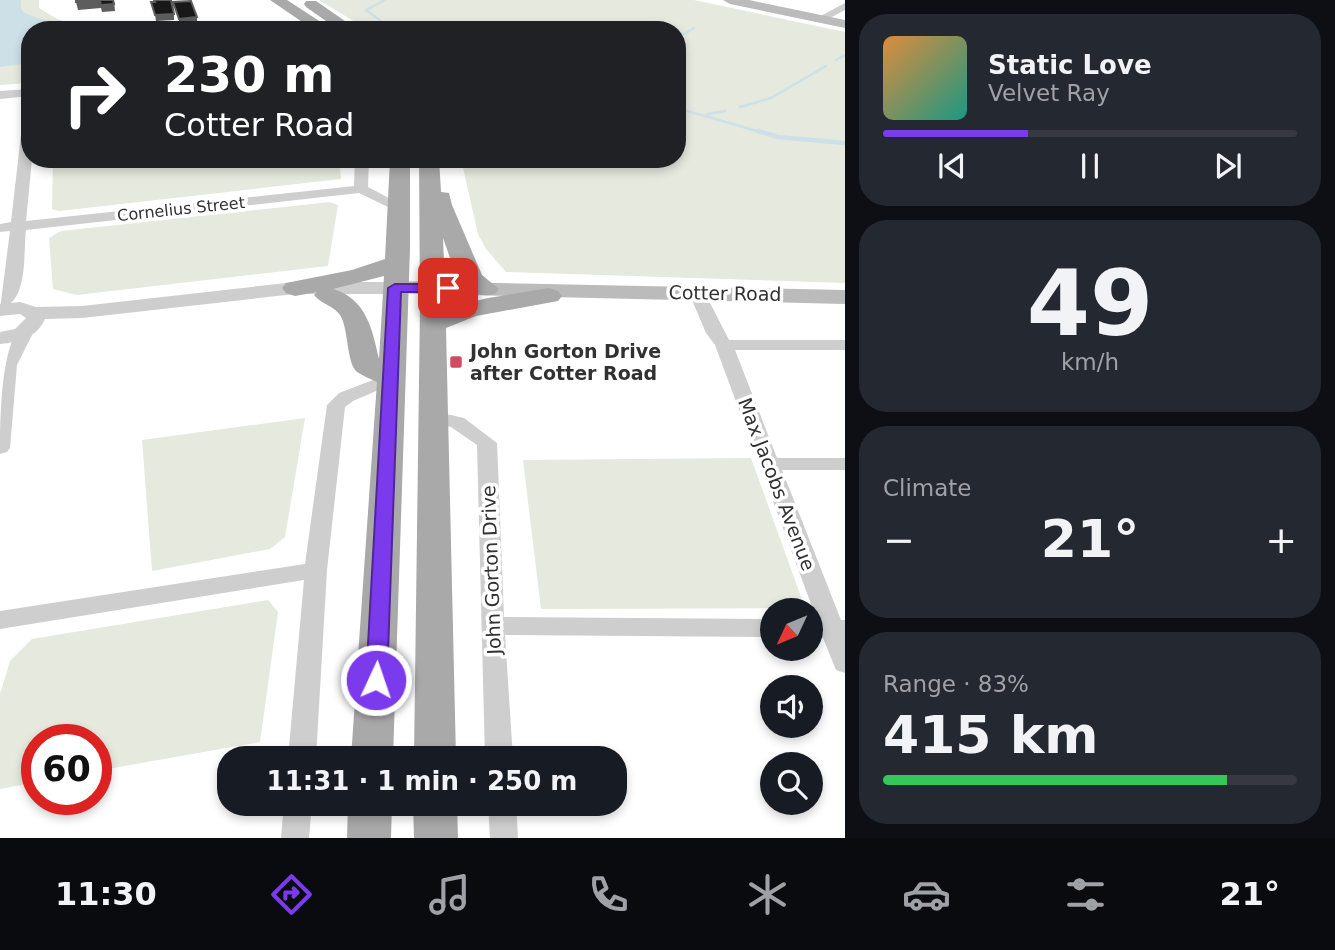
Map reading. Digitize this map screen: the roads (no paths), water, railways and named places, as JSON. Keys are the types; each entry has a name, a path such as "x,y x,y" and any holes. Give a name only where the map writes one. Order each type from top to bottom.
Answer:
{"main road":[{"path":"277,0 311,21"},
{"path":"304,0 336,21"},
{"path":"730,0 798,14 837,16"},
{"path":"373,746 400,168"},
{"path":"429,168 433,303 435,746"},
{"path":"439,168 441,205 471,279 486,289"},
{"path":"295,288 357,277 395,282"},
{"name":"Cotter Road","path":"395,282 433,303 486,289 845,297"},
{"name":"Cotter Road","path":"549,296 605,292"},
{"path":"327,295 342,299 351,308 366,365 391,378"},
{"path":"433,303 444,317 549,296"},
{"path":"369,838 370,816"},
{"path":"435,816 436,838"}],"street":[{"path":"0,95 21,93"},
{"path":"24,168 19,226 6,298 30,320"},
{"path":"362,168 361,189 399,207"},
{"name":"Cornelius Street","path":"0,228 361,189"},
{"path":"254,291 327,295 395,282"},
{"path":"0,338 30,320 295,288"},
{"name":"Max Jacobs Avenue","path":"705,293 715,334 724,345 829,629 845,663"},
{"path":"0,310 30,320"},
{"path":"0,448 4,359 30,320"},
{"path":"724,345 845,345"},
{"path":"303,746 316,570 336,405 346,397 391,378"},
{"name":"John Gorton Drive","path":"433,417 457,422 487,443 498,746"},
{"path":"769,464 845,464"},
{"path":"0,620 316,570"},
{"path":"492,626 760,628"},
{"path":"295,838 297,816"},
{"path":"503,816 504,838"}],"waterway":[{"path":"381,21 366,10 385,0"},
{"path":"686,33 694,28"},
{"path":"836,60 845,55"},
{"path":"740,107 771,98 826,66"},
{"path":"686,111 764,133"},
{"path":"708,114 725,111"},
{"path":"758,131 778,137 845,143"}],"place":[{"name":"John Gorton Drive after Cotter Road","path":"456,362"}]}
